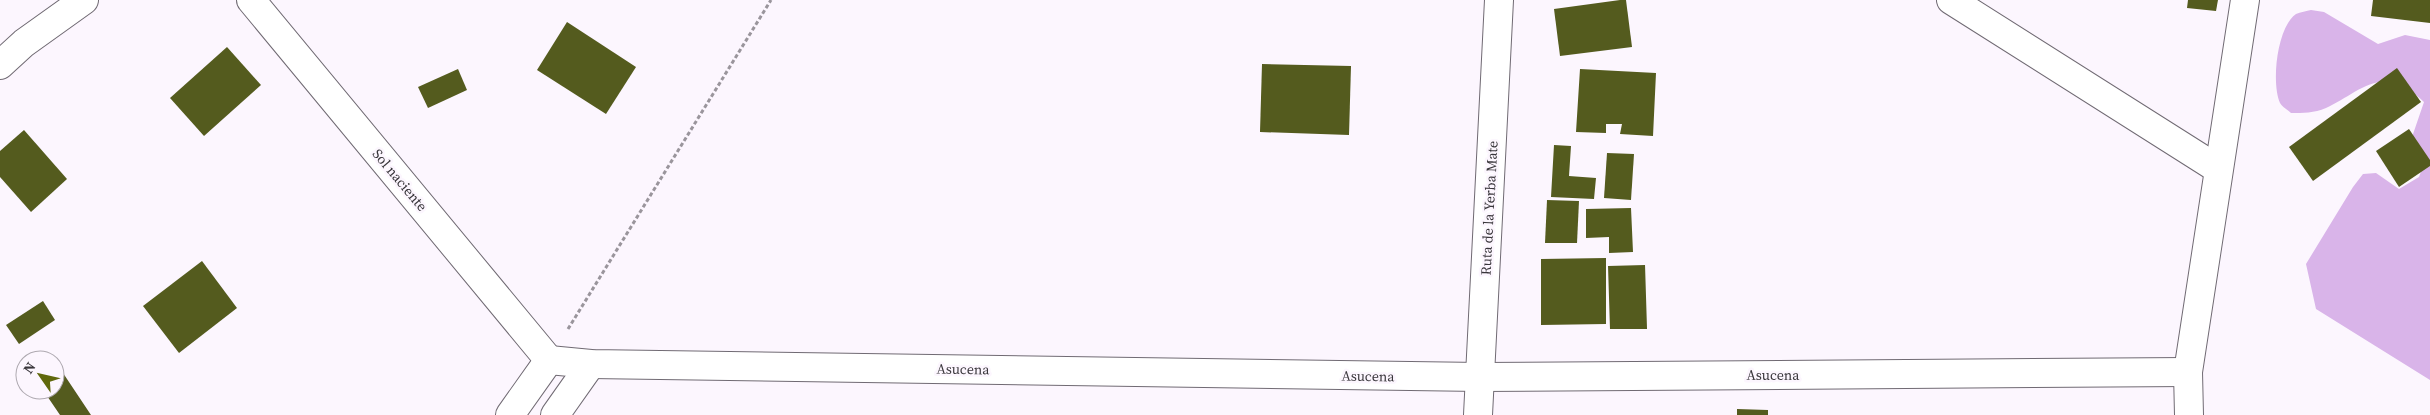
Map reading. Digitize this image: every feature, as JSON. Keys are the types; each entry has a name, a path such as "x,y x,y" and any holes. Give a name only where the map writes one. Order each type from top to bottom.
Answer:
{"street":[{"path":"0,65 24,43 84,0"},
{"name":"Sol naciente","path":"251,0 549,360"},
{"name":"Ruta de la Yerba Mate","path":"1478,415 1499,0"},
{"path":"1951,0 2218,169"},
{"path":"2189,415 2188,372 2245,0"},
{"path":"510,415 549,360"},
{"name":"Asucena","path":"549,360 591,364 1480,377 2188,372"},
{"path":"555,415 591,364"}],"path":[{"path":"549,360 771,0"}],"shaded area":[{"path":"2311,10 2324,12 2378,44 2405,35 2430,40 2430,380 2316,309 2306,264 2363,174 2376,173 2399,189 2419,177 2424,164 2411,140 2424,102 2406,87 2389,82 2379,82 2361,88 2326,108 2304,113 2291,113 2280,103 2277,94 2277,56 2289,21 2296,14"}],"building":[{"path":"1626,0 1632,47 1560,56 1554,9"},
{"path":"2188,0 2218,0 2216,11 2187,8"},
{"path":"2373,0 2430,0 2430,23 2371,16"},
{"path":"567,22 636,67 606,114 537,70"},
{"path":"227,47 261,85 204,136 170,98"},
{"path":"1262,64 1351,66 1349,135 1260,132"},
{"path":"2397,68 2421,102 2313,181 2289,147"},
{"path":"458,69 467,90 428,108 418,87"},
{"path":"1580,69 1656,73 1653,136 1620,134 1622,124 1606,124 1606,133 1576,132"},
{"path":"2409,129 2430,160 2430,166 2399,187 2376,151"},
{"path":"24,130 67,179 31,212 0,177 0,151"},
{"path":"1554,145 1571,146 1569,176 1596,178 1594,199 1551,197"},
{"path":"1607,153 1634,154 1631,200 1604,198"},
{"path":"1547,200 1579,201 1577,243 1545,243"},
{"path":"1631,208 1633,252 1609,253 1609,237 1586,238 1586,209"},
{"path":"1606,258 1606,324 1541,325 1541,259"},
{"path":"202,261 237,308 179,353 143,306"},
{"path":"1645,265 1647,329 1610,329 1608,266"},
{"path":"43,301 55,320 19,344 6,325"},
{"path":"65,376 91,415 60,415 50,400 65,400"},
{"path":"1737,409 1768,410 1768,415 1737,415"}]}
